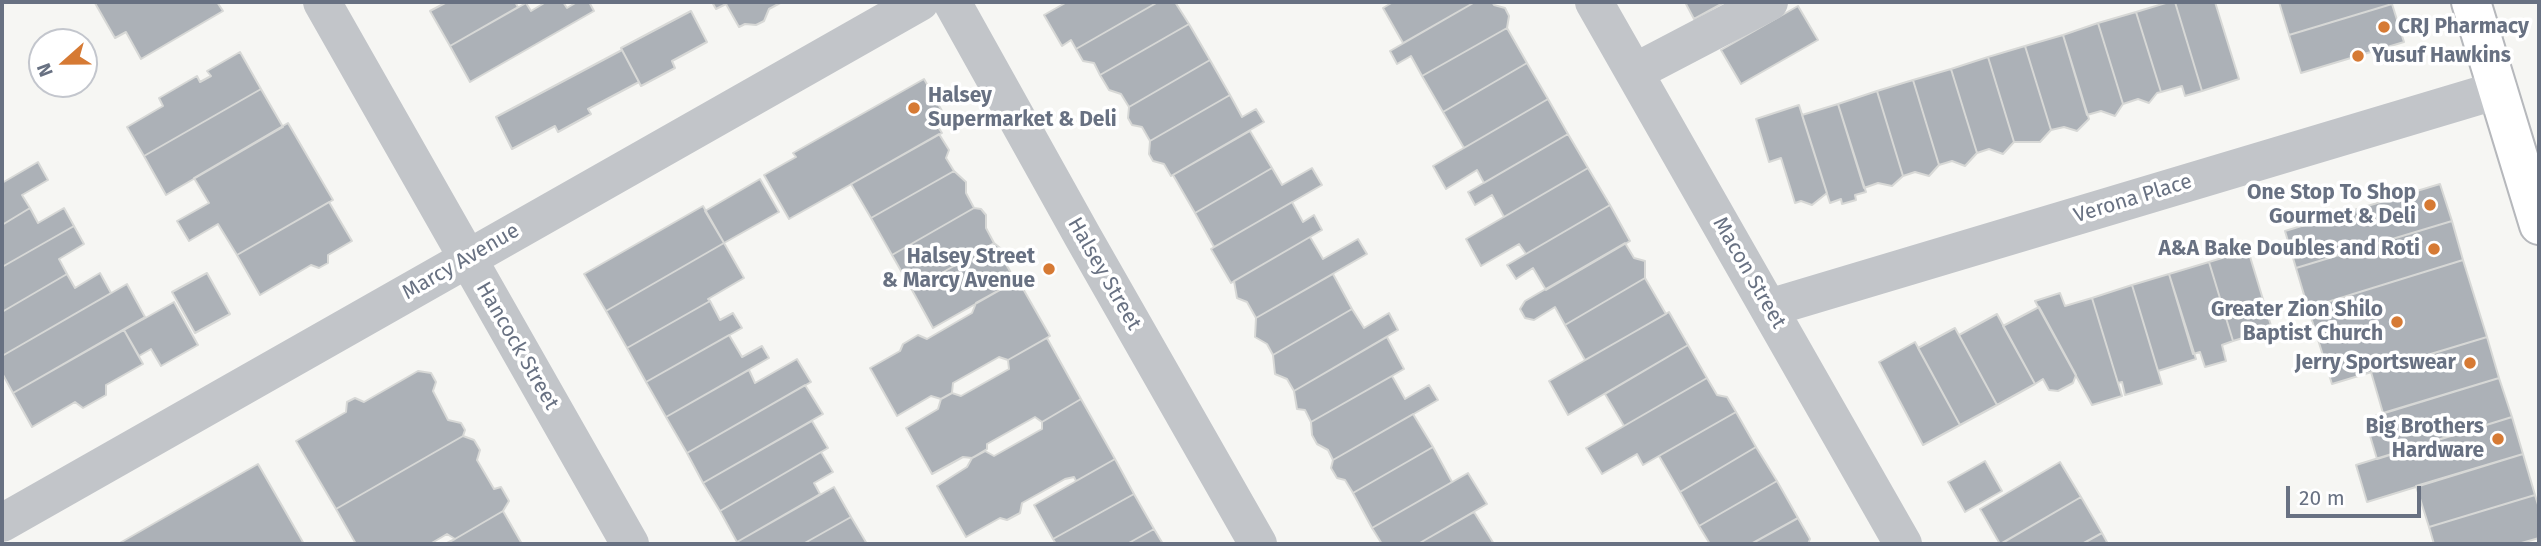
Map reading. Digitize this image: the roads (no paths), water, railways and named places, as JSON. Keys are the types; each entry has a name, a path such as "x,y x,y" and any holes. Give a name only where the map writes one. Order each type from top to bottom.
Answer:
{"main road":[{"path":"2471,2 2539,225"}],"street":[{"name":"Hancock Street","path":"322,2 630,544"},
{"name":"Marcy Avenue","path":"2,523 920,2"},
{"name":"Halsey Street","path":"952,2 1258,544"},
{"name":"Macon Street","path":"1594,2 1903,544"},
{"path":"1635,72 1769,2"},
{"name":"Verona Place","path":"1769,308 2498,90"}],"place":[{"name":"CRJ Pharmacy","path":"2384,27"},
{"name":"Yusuf Hawkins","path":"2358,56"},
{"name":"Halsey Supermarket & Deli","path":"914,108"},
{"name":"One Stop To Shop Gourmet & Deli","path":"2430,205"},
{"name":"A&A Bake Doubles and Roti","path":"2434,249"},
{"name":"Halsey Street & Marcy Avenue","path":"1049,269"},
{"name":"Greater Zion Shilo Baptist Church","path":"2397,322"},
{"name":"Jerry Sportswear","path":"2470,363"},
{"name":"Big Brothers Hardware","path":"2498,439"}]}
